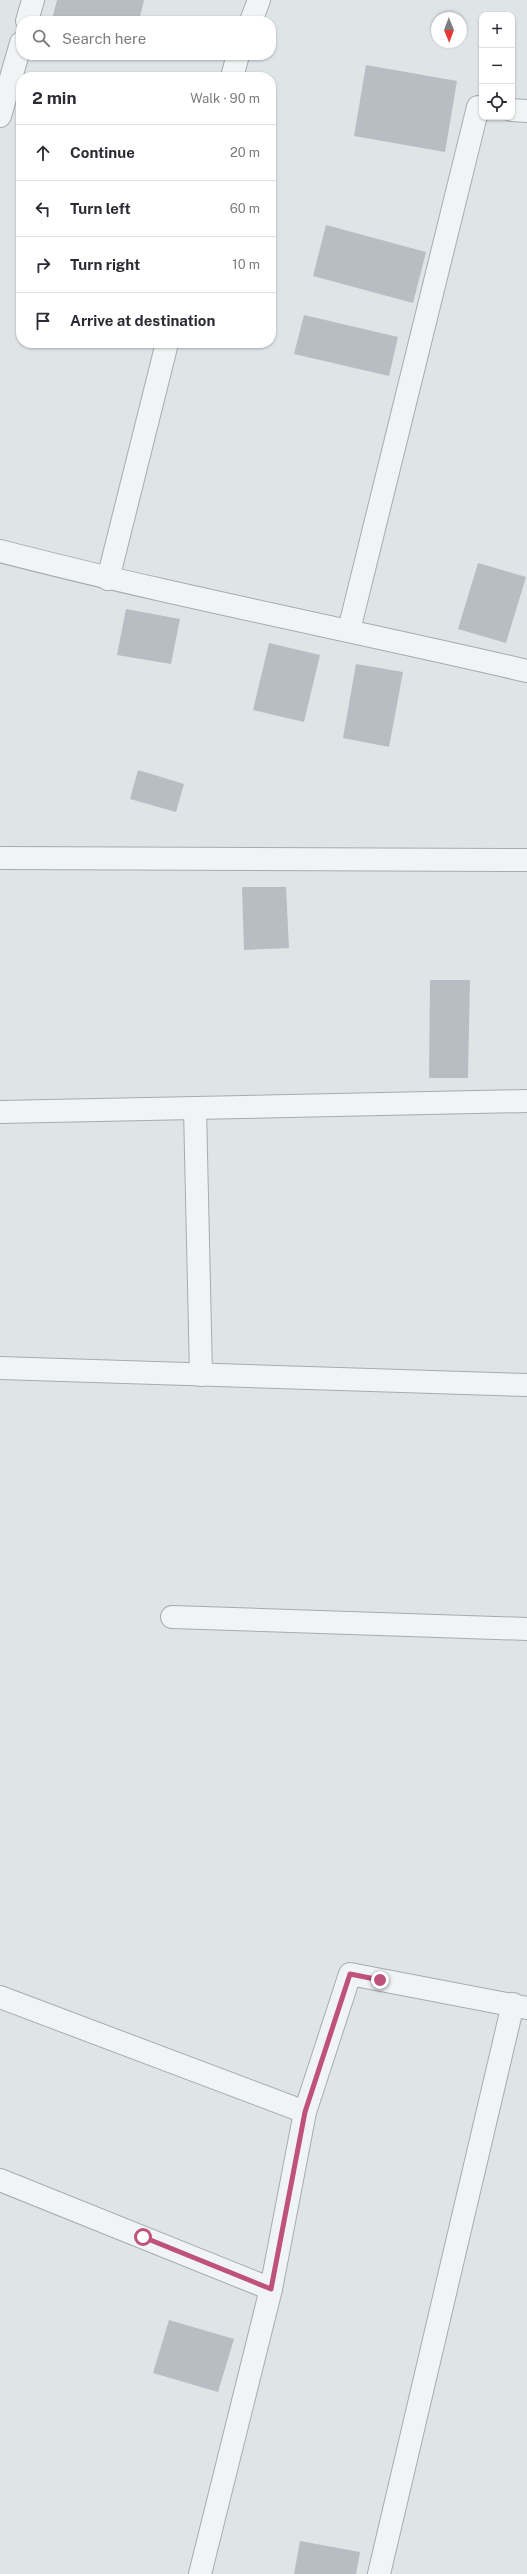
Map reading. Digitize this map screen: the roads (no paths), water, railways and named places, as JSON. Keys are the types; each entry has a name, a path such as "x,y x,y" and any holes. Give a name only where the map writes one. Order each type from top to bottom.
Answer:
{"street":[{"path":"28,16 33,0"},
{"path":"253,16 259,0"},
{"path":"0,116 16,60"},
{"path":"233,72 237,60"},
{"path":"349,630 479,107"},
{"path":"515,110 527,110"},
{"path":"108,579 166,348"},
{"path":"0,551 108,579 349,630 527,671"},
{"path":"0,858 527,860"},
{"path":"0,1112 527,1101"},
{"path":"195,1108 200,1375"},
{"path":"0,1368 527,1384"},
{"path":"172,1617 527,1628"},
{"path":"200,2574 271,2289 305,2112 350,1974 520,2006 379,2574"},
{"path":"0,1997 305,2112"},
{"path":"0,2180 271,2289"}]}
